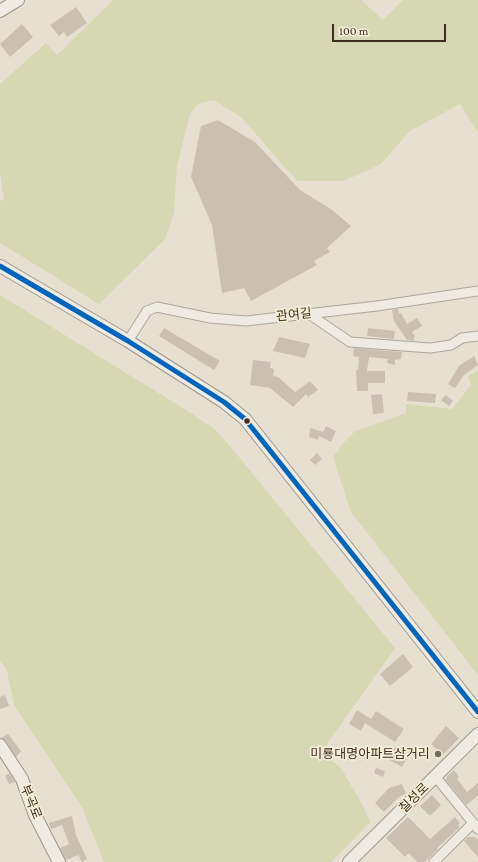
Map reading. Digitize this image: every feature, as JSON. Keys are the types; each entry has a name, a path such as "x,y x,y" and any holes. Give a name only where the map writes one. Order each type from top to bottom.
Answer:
{"street":[{"path":"0,11 18,0"},
{"path":"0,266 128,341 224,402 245,419 478,712"},
{"name":"관여길","path":"128,341 147,311 157,307 210,318 246,321 478,291"},
{"path":"309,314 350,342 430,348 452,345 462,338 478,336"},
{"name":"칠성로","path":"349,862 478,734"},
{"name":"부곡로","path":"0,745 22,779 35,815 59,862"},
{"path":"434,862 476,826 435,776"}],"green space":[{"path":"113,0 361,0 383,20 403,0 478,0 478,133 460,104 410,131 381,164 344,181 297,181 241,117 214,100 198,104 190,114 177,166 174,213 165,239 99,304 0,243 0,200 4,201 0,171 0,84 46,43 57,55"},
{"path":"0,295 212,427 230,446 395,648 329,741 323,754 341,768 362,804 370,822 331,862 104,862 82,807 14,705 7,671 0,660"},
{"path":"478,371 478,675 351,512 333,457 354,432 406,413 406,404 452,409 471,385 468,376"}],"building":[{"path":"76,7 87,23 67,37 64,32 59,36 50,25"},
{"path":"22,24 33,37 10,57 0,44"},
{"path":"218,120 255,142 300,190 331,209 351,226 327,248 330,252 314,261 317,265 251,301 244,288 222,293 212,225 191,177 201,126"},
{"path":"398,309 399,314 401,313 407,324 417,318 422,326 412,332 415,337 413,338 415,341 407,340 394,321 392,310"},
{"path":"164,328 220,361 214,370 159,336"},
{"path":"368,328 395,331 394,339 367,336"},
{"path":"279,337 310,344 305,358 273,351"},
{"path":"354,348 402,352 401,359 395,360 395,365 387,363 388,359 369,357 367,371 385,371 385,383 368,383 368,391 357,391 356,370 358,370 359,357 353,356"},
{"path":"474,356 478,365 464,375 455,388 448,384 459,366"},
{"path":"253,360 271,362 270,368 274,369 273,376 278,377 295,392 310,381 318,390 308,397 306,394 293,407 270,388 250,385"},
{"path":"408,392 436,394 435,403 407,401"},
{"path":"382,394 384,413 373,414 371,395"},
{"path":"446,395 453,401 449,406 441,400"},
{"path":"326,426 336,431 331,442 319,436 318,440 309,437 310,428 323,432"},
{"path":"317,453 322,459 315,465 310,460"},
{"path":"403,654 413,667 390,686 380,674"},
{"path":"5,695 9,706 0,709 0,697"},
{"path":"357,710 371,719 376,711 404,729 395,742 365,723 361,731 349,724"},
{"path":"446,726 459,738 443,755 431,744"},
{"path":"8,734 21,751 16,757 6,741 1,738"},
{"path":"395,747 409,755 402,767 388,759"},
{"path":"376,768 385,771 383,777 374,773"},
{"path":"454,770 459,777 457,779 467,792 478,783 478,796 466,805 446,780 447,776"},
{"path":"9,773 15,782 9,784 5,776"},
{"path":"402,784 406,794 399,797 384,812 375,803 389,788"},
{"path":"432,795 441,805 430,816 420,806"},
{"path":"72,816 76,835 87,859 82,862 78,855 66,860 60,848 69,844 62,825 51,829 49,823"},
{"path":"408,817 430,839 455,817 460,823 458,825 460,827 437,848 438,849 425,862 417,862 409,853 405,857 386,838"},
{"path":"468,837 475,837 478,840 478,857 464,841"}],"transit line":[{"path":"0,266 128,341 224,402 245,419 478,712"}],"place":[{"name":"미룡대명아파트삼거리","path":"438,754"}]}
